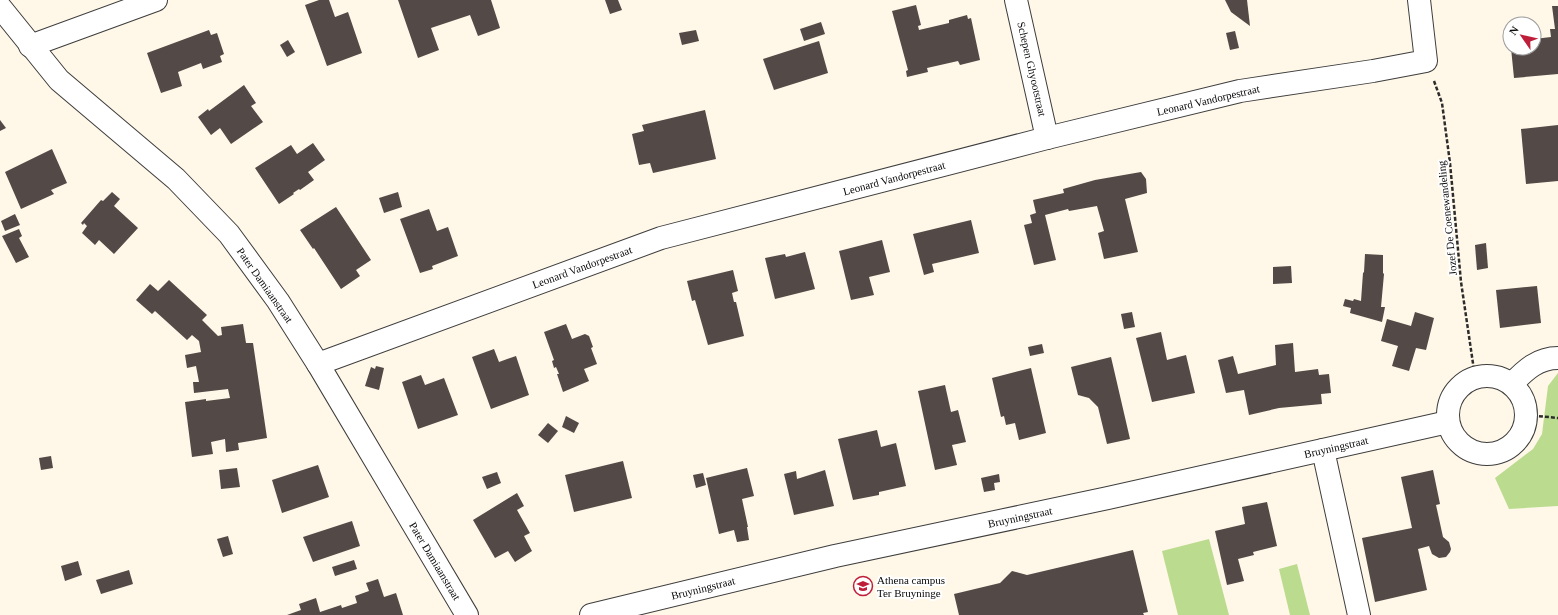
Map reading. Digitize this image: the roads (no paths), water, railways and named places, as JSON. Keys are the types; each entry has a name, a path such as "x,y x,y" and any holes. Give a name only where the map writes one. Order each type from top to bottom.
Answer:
{"street":[{"path":"30,46 156,0"},
{"name":"Schepen Ghyootstraat","path":"1016,0 1047,138"},
{"name":"Leonard Vandorpestraat","path":"318,364 661,238 1047,138 1240,91 1373,71 1426,61 1419,0"},
{"name":"Pater Damiaanstraat","path":"0,7 59,80 176,179 229,234 278,301 318,364 467,615"},
{"path":"1512,384 1528,368 1537,362 1558,358"},
{"path":"1487,375 1502,378 1512,384 1518,390 1523,399 1527,415 1526,424 1521,434 1510,446 1502,451 1492,454 1482,454 1463,446 1451,432 1448,422 1449,404 1454,394 1463,383 1475,377 1487,375"},
{"name":"Bruyningstraat","path":"591,615 835,556 1108,498 1448,422"},
{"path":"1323,450 1360,615"}],"place":[{"name":"Athena campus Ter Bruyninge","path":"863,586"}]}
